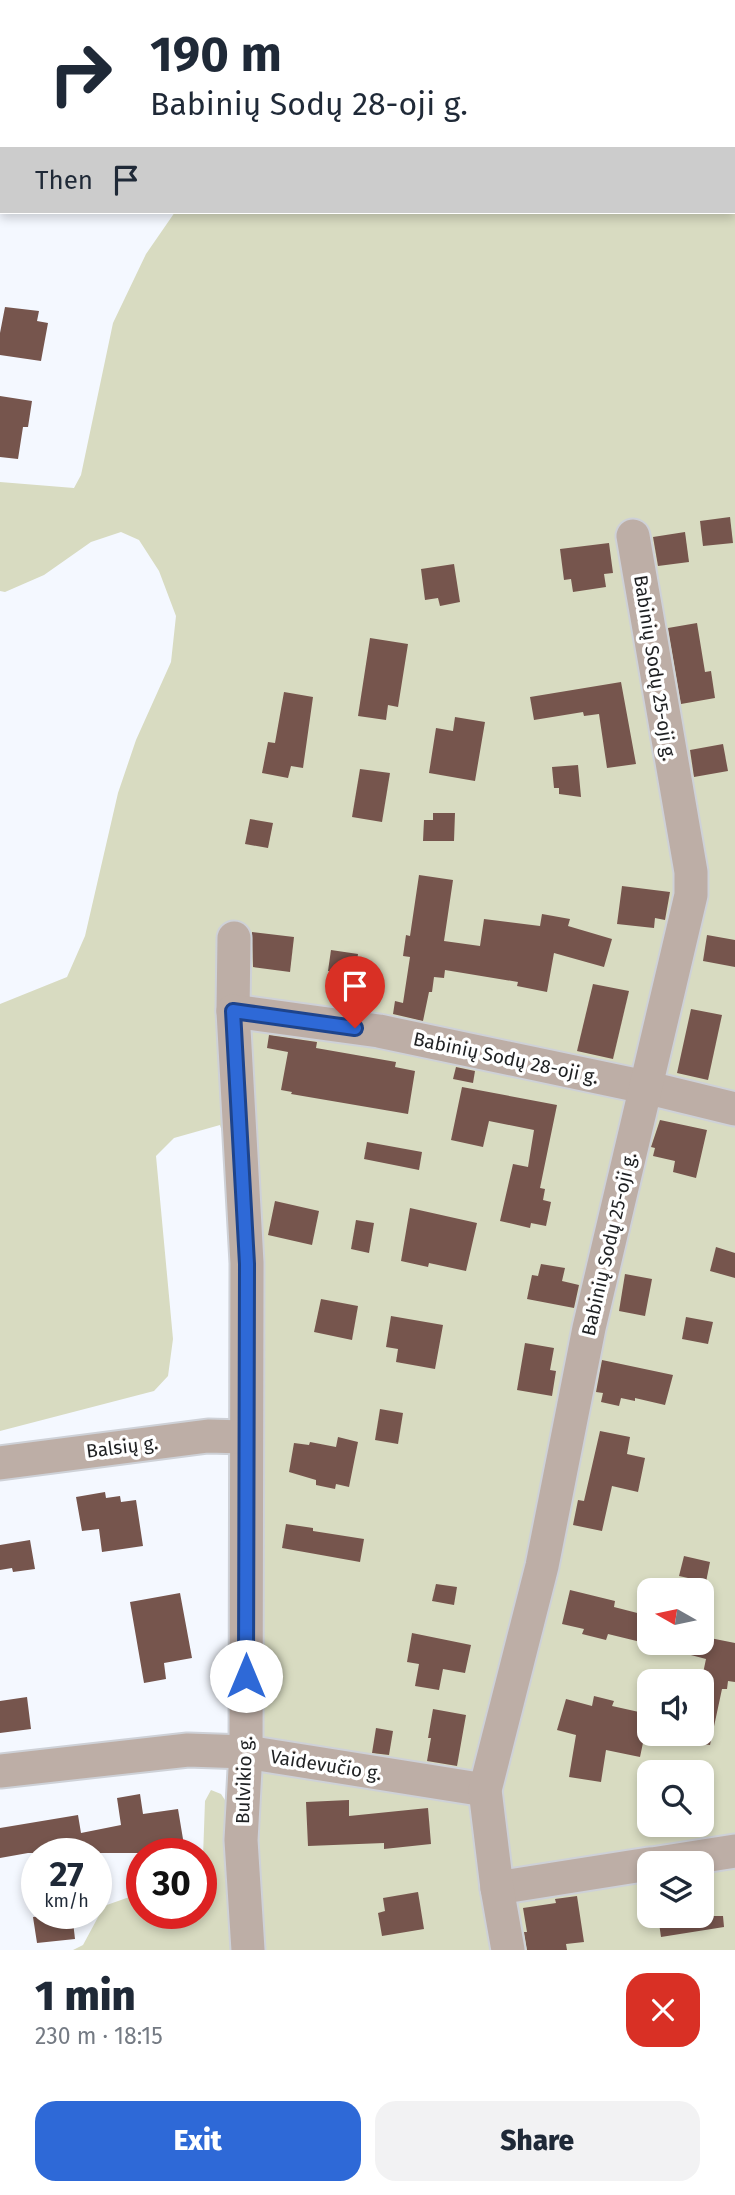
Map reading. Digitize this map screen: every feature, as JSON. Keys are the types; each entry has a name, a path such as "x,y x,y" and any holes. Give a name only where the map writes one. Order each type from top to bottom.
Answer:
{"street":[{"name":"Babinių Sodų 25-oji g.","path":"508,1950 485,1790 542,1566 589,1328 691,895 691,872 633,536"},
{"name":"Bulvikio g.","path":"234,938 233,1011 247,1264 246,1752 241,1840 248,1950"},
{"name":"Babinių Sodų 28-oji g.","path":"233,1011 379,1031 645,1087 735,1109"},
{"name":"Balsių g.","path":"0,1463 208,1436 245,1437"},
{"name":"Vaidevučio g.","path":"0,1772 188,1750 246,1752 485,1790"},
{"path":"714,1854 735,1851"},
{"path":"497,1888 637,1866"}],"green space":[{"path":"174,214 735,214 735,1950 260,1950 254,1250 220,1125 174,1138 156,1156 173,1339 168,1376 154,1391 0,1431 0,1004 67,977 85,936 118,793 136,740 171,662 176,616 159,571 139,540 121,532 91,542 44,575 5,592 0,591 0,482 74,488 81,475 113,323 146,254"},
{"path":"211,1790 221,1794 225,1800 231,1950 73,1950 83,1945 92,1929 112,1929 112,1903 126,1898 126,1929 217,1929 217,1838 204,1838 205,1801"}],"building":[{"path":"5,307 39,311 37,321 48,323 41,361 0,355 0,333"},
{"path":"0,396 32,401 28,427 23,427 18,459 0,457"},
{"path":"730,517 733,543 703,546 700,521"},
{"path":"685,532 689,562 658,566 653,537"},
{"path":"609,543 613,573 604,574 606,587 573,592 571,579 564,580 560,549"},
{"path":"454,564 460,602 440,606 438,598 425,600 421,569"},
{"path":"697,623 705,672 711,671 715,698 681,704 668,628"},
{"path":"370,638 408,644 398,707 388,705 386,720 358,716"},
{"path":"621,682 636,764 607,768 599,714 584,716 583,712 534,720 530,697"},
{"path":"284,692 313,697 303,768 291,766 288,778 262,773 268,742 275,743"},
{"path":"455,717 485,722 475,781 429,773 436,728 453,731"},
{"path":"723,744 728,771 694,777 690,750"},
{"path":"578,765 581,797 559,794 559,788 554,788 552,767"},
{"path":"360,769 390,773 382,822 352,817"},
{"path":"433,813 455,813 454,841 423,841 424,820 433,820"},
{"path":"250,819 273,823 268,848 245,844"},
{"path":"419,875 453,880 444,941 480,946 484,919 540,926 542,914 570,919 568,926 612,939 604,967 554,953 547,992 517,986 518,982 445,970 444,978 434,977 423,1021 393,1014 395,1001 403,1003 410,957 403,956 406,935 410,936"},
{"path":"622,886 670,892 665,920 655,918 654,928 617,924"},
{"path":"252,932 294,937 290,972 253,967"},
{"path":"707,935 735,940 735,967 703,961"},
{"path":"331,950 358,954 355,975 328,971"},
{"path":"593,984 629,991 613,1059 577,1051"},
{"path":"691,1009 722,1015 708,1080 677,1073"},
{"path":"269,1035 317,1042 316,1048 396,1062 395,1067 415,1071 408,1114 281,1090 288,1052 267,1048"},
{"path":"456,1067 475,1071 473,1083 453,1079"},
{"path":"462,1087 557,1105 540,1188 545,1189 543,1200 551,1202 546,1226 531,1223 530,1228 500,1221 513,1164 528,1167 534,1130 489,1121 483,1147 451,1140"},
{"path":"660,1120 707,1130 696,1178 673,1172 675,1161 653,1156 655,1148 651,1147"},
{"path":"367,1142 422,1152 419,1170 364,1159"},
{"path":"275,1201 319,1211 312,1245 268,1235"},
{"path":"410,1208 477,1223 466,1271 429,1263 428,1267 401,1261"},
{"path":"356,1220 374,1223 369,1253 351,1249"},
{"path":"716,1247 735,1253 735,1278 710,1271"},
{"path":"541,1264 565,1268 562,1281 579,1285 574,1308 527,1299 532,1275 538,1276"},
{"path":"625,1274 652,1279 645,1316 619,1311"},
{"path":"321,1299 358,1306 352,1340 314,1332"},
{"path":"391,1316 443,1325 435,1369 396,1362 398,1349 386,1347"},
{"path":"686,1317 713,1322 708,1344 682,1339"},
{"path":"525,1343 554,1348 550,1370 556,1371 552,1396 517,1390"},
{"path":"602,1360 673,1375 665,1405 635,1398 635,1401 621,1398 619,1406 601,1402 603,1393 596,1392"},
{"path":"380,1409 403,1413 398,1444 375,1440"},
{"path":"600,1431 630,1437 627,1454 645,1458 638,1492 612,1486 602,1531 573,1525 578,1500 584,1501"},
{"path":"338,1437 358,1442 349,1487 336,1484 335,1489 316,1485 316,1480 289,1472 294,1443 309,1445 310,1442 336,1447"},
{"path":"105,1492 106,1498 120,1496 121,1502 136,1500 143,1546 102,1552 99,1529 82,1531 76,1497"},
{"path":"286,1524 364,1539 360,1562 282,1548"},
{"path":"30,1540 35,1569 13,1572 12,1568 0,1570 0,1545"},
{"path":"684,1556 710,1562 707,1578 679,1576"},
{"path":"436,1584 457,1587 454,1605 432,1601"},
{"path":"570,1590 615,1601 614,1607 637,1613 637,1641 608,1634 606,1640 582,1634 584,1629 562,1624"},
{"path":"180,1593 192,1658 164,1663 166,1679 144,1683 130,1602"},
{"path":"412,1633 471,1645 465,1673 443,1669 439,1690 415,1686 419,1664 407,1662"},
{"path":"714,1639 735,1643 735,1682 728,1681 727,1689 722,1689 714,1726 714,1669 704,1669 706,1659 695,1656 714,1656"},
{"path":"594,1696 614,1701 612,1706 637,1712 637,1746 642,1746 640,1757 606,1750 601,1782 569,1777 576,1735 557,1730 566,1699 592,1706"},
{"path":"27,1697 31,1729 0,1733 0,1701"},
{"path":"433,1709 466,1715 457,1766 427,1761"},
{"path":"376,1728 393,1731 389,1755 372,1753"},
{"path":"140,1794 143,1814 178,1809 183,1838 126,1838 126,1853 112,1853 112,1838 21,1838 21,1854 0,1858 0,1828 78,1815 81,1833 121,1825 117,1798"},
{"path":"349,1800 349,1816 428,1808 431,1844 384,1849 384,1843 308,1846 306,1802"},
{"path":"418,1892 424,1929 382,1936 378,1913 385,1911 383,1898"},
{"path":"577,1896 584,1942 566,1944 567,1950 527,1950 523,1908 556,1903 555,1899"},
{"path":"714,1916 723,1916 724,1927 661,1937 660,1928 714,1928"},
{"path":"35,1929 74,1929 75,1939 37,1943"}],"route":[{"path":"246,1676 247,1264 233,1011 355,1028"}]}
